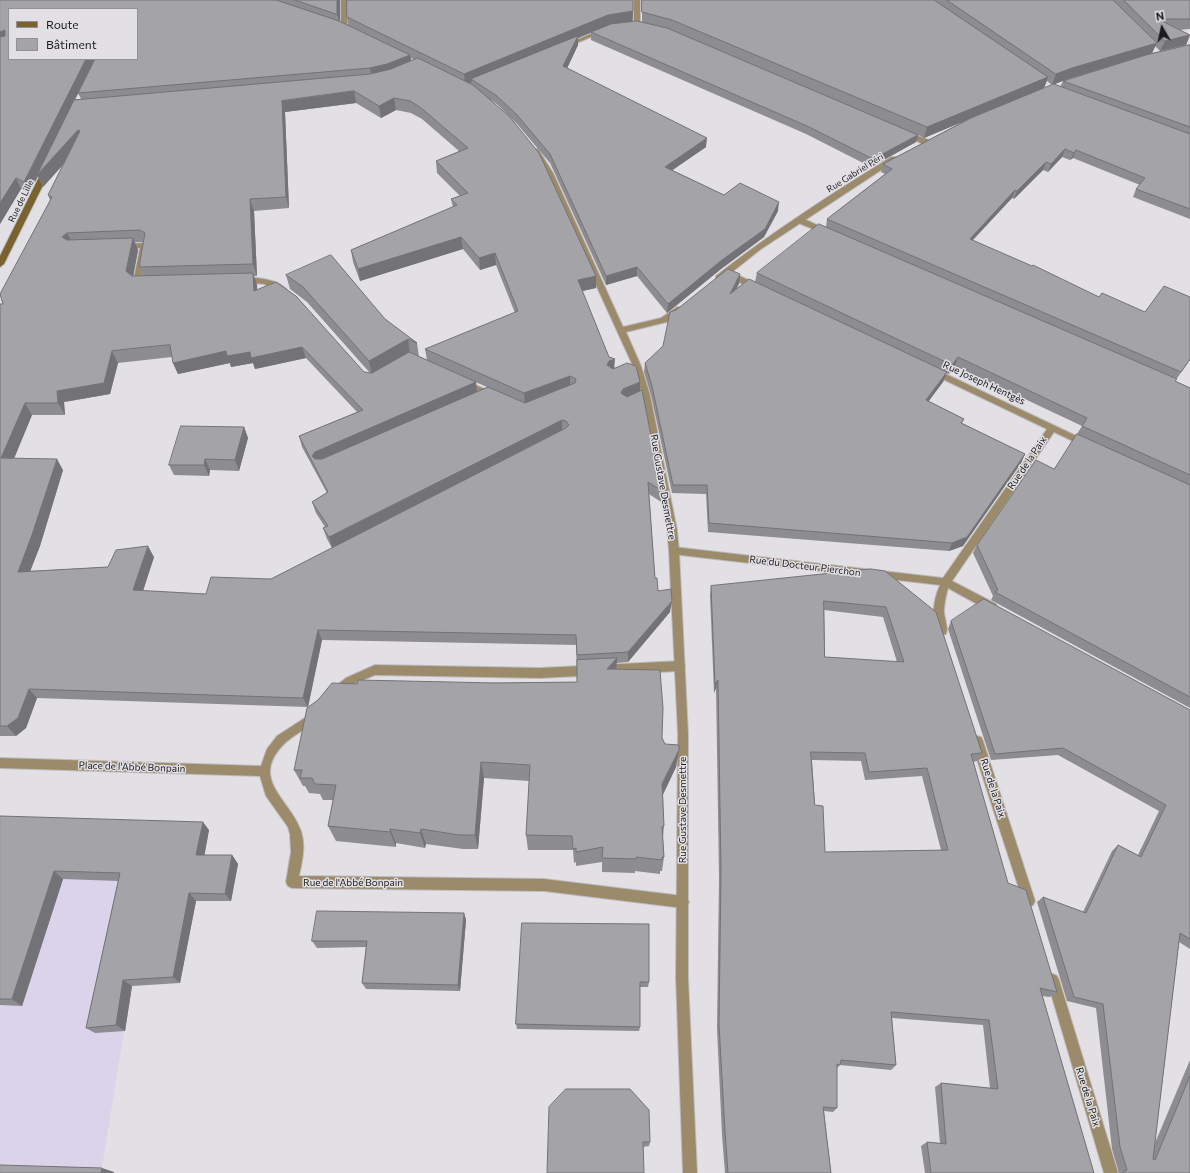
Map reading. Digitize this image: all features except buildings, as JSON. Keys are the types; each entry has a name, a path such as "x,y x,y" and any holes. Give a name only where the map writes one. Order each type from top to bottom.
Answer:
{"main road":[{"name":"Rue de Lille","path":"0,264 49,165"}],"street":[{"path":"344,0 341,28 350,32"},
{"path":"637,0 637,25"},
{"path":"629,24 646,26"},
{"path":"558,49 610,28"},
{"path":"896,130 925,143"},
{"name":"Rue Gustave Desmettre","path":"529,144 549,173 620,330 634,367 643,397 669,510 674,551 683,734 682,986 690,1173"},
{"name":"Rue Gabriel Péri","path":"713,282 758,247 870,173 904,154"},
{"path":"799,220 835,236"},
{"path":"112,246 144,245 138,283 153,282"},
{"path":"725,272 761,289"},
{"path":"233,280 257,280 276,285 292,297"},
{"path":"620,330 664,320 684,306"},
{"name":"Rue Joseph Hentgès","path":"924,367 1093,447"},
{"path":"453,378 503,400"},
{"path":"476,399 489,394"},
{"name":"Rue de la Paix","path":"945,642 938,620 938,607 940,596 946,582 1052,428"},
{"name":"Rue du Docteur Pierchon","path":"674,551 946,582 1002,612"},
{"path":"331,700 349,681 362,674 375,670 540,673 680,666"},
{"path":"264,771 269,757 277,744 290,731 311,720 322,711"},
{"name":"Rue de la Paix","path":"975,733 1033,915"},
{"name":"Place de l'Abbé Bonpain","path":"0,763 264,771"},
{"name":"Rue de l'Abbé Bonpain","path":"264,771 266,782 271,794 290,820 296,832 298,846 292,882 544,885 683,902"},
{"name":"Rue de la Paix","path":"1049,968 1111,1173"}],"shaded area":[{"path":"0,825 157,829 101,1173 0,1173"}]}
